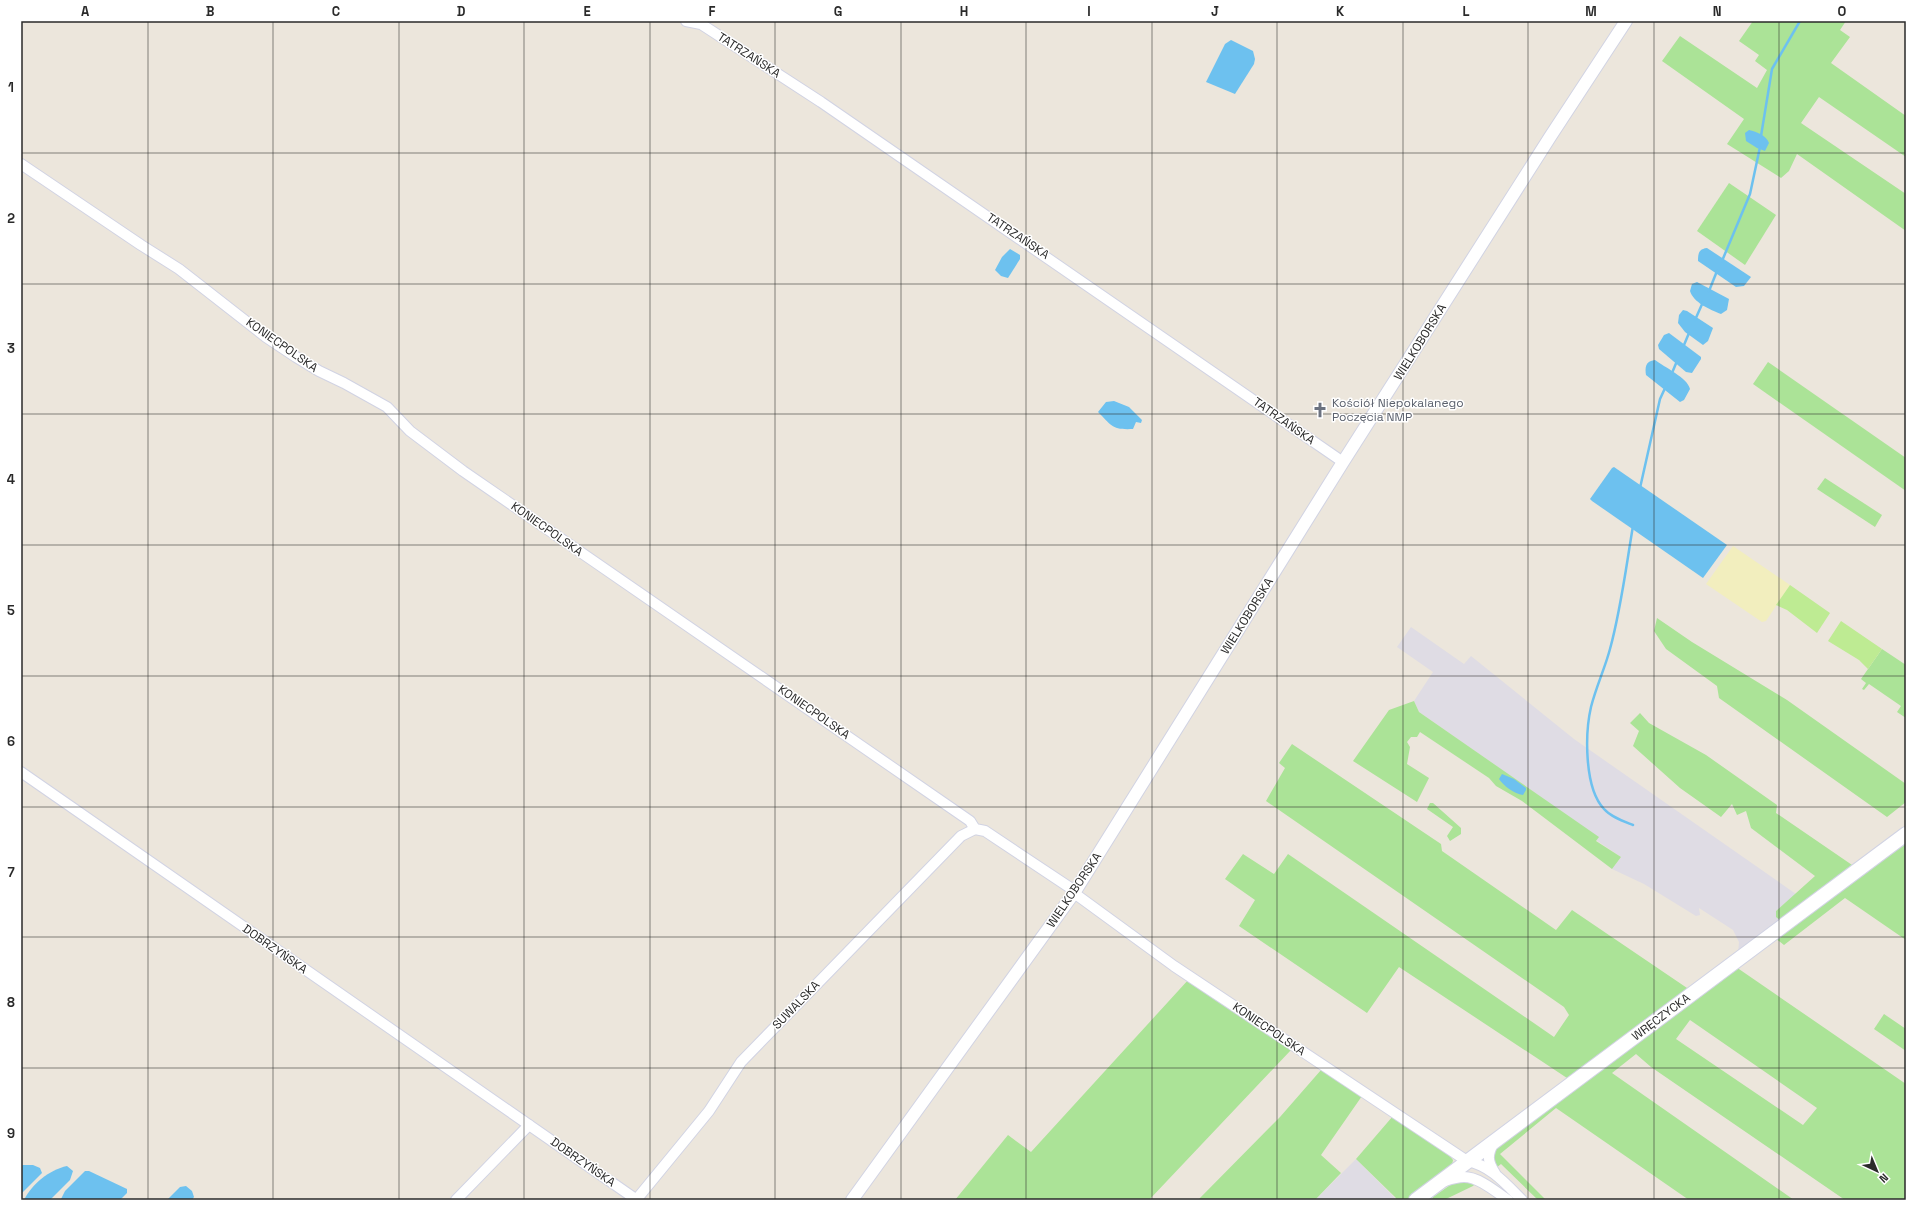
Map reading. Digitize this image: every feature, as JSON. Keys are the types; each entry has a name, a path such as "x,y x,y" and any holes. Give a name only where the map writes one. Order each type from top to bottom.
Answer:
{"main road":[{"name":"WRĘCZYCKA","path":"1416,1200 1906,834"}],"street":[{"name":"TATRZAŃSKA","path":"686,21 705,23 1343,462"},
{"name":"WIELKOBORSKA","path":"852,1200 1074,892 1343,462 1626,21"},
{"name":"KONIECPOLSKA","path":"21,164 179,269 266,337 296,357 319,372 344,383 387,407 410,431 463,471 844,732 970,821 975,829 985,830 1074,892 1174,966 1467,1161"},
{"name":"DOBRZYŃSKA","path":"21,772 637,1200"},
{"name":"SUWALSKA","path":"637,1200 709,1111 741,1062 961,836 975,829"},
{"path":"456,1200 529,1125"},
{"path":"1495,1173 1488,1160 1489,1153 1496,1140"},
{"path":"1467,1161 1475,1162 1495,1173 1522,1200"},
{"path":"1467,1161 1470,1168 1482,1183"},
{"path":"1439,1183 1463,1177 1482,1183 1508,1200"}],"shaded area":[{"path":"1411,627 1464,664 1471,656 1574,739 1796,894 1776,911 1781,921 1738,953 1739,942 1733,930 1699,908 1700,915 1696,916 1644,884 1612,869 1621,857 1596,840 1598,837 1419,712 1414,701 1433,672 1397,647"},
{"path":"1356,1159 1396,1199 1315,1200"}],"green space":[{"path":"1753,21 1846,21 1840,30 1850,37 1831,63 1906,116 1906,157 1819,97 1801,123 1906,194 1906,231 1797,154 1789,171 1781,178 1727,144 1744,119 1662,61 1680,36 1757,88 1767,70 1755,61 1759,55 1739,41"},
{"path":"1729,183 1776,215 1745,265 1697,231"},
{"path":"1768,362 1906,458 1906,491 1753,384"},
{"path":"1825,478 1882,515 1875,527 1817,489"},
{"path":"1790,585 1830,613 1817,633 1787,610 1776,605"},
{"path":"1657,618 1692,642 1787,700 1906,784 1906,802 1887,817 1719,698 1717,686 1666,649 1654,631"},
{"path":"1841,621 1882,649 1868,669 1859,660 1828,641"},
{"path":"1882,649 1906,665 1906,718 1897,712 1901,706 1869,684 1864,690 1862,689 1866,683 1861,679"},
{"path":"1414,701 1419,712 1599,837 1596,841 1621,857 1612,869 1522,801 1496,786 1489,778 1420,732 1417,737 1411,737 1407,742 1410,747 1407,764 1429,778 1417,802 1353,761 1389,710"},
{"path":"1640,713 1649,723 1706,755 1777,805 1776,813 1855,867 1781,921 1776,917 1776,911 1815,876 1751,828 1746,811 1737,815 1732,804 1721,817 1680,788 1633,746 1639,731 1630,723"},
{"path":"1292,744 1441,844 1442,851 1556,930 1572,910 1690,990 1570,1080 1399,967 1367,1013 1239,926 1255,900 1225,879 1243,854 1274,874 1288,854 1554,1037 1569,1015 1564,1007 1266,801 1285,768 1279,763"},
{"path":"1430,803 1433,803 1461,828 1461,834 1450,841 1447,836 1453,827 1427,809"},
{"path":"1906,839 1906,940 1845,898 1784,945 1775,938"},
{"path":"1736,967 1906,1084 1906,1200 1845,1200 1651,1067 1636,1054 1612,1073 1794,1200 1689,1200 1556,1108 1500,1154 1546,1200 1538,1200 1501,1164 1496,1168 1491,1163 1495,1147","holes":["1690,1020 1817,1108 1803,1125 1676,1039"]},
{"path":"1189,979 1291,1050 1149,1200 955,1200 1008,1135 1031,1152"},
{"path":"1884,1014 1906,1029 1906,1051 1874,1029"},
{"path":"1321,1070 1362,1096 1321,1155 1341,1173 1315,1200 1198,1200 1280,1117"},
{"path":"1393,1116 1447,1153 1453,1160 1452,1165 1448,1169 1406,1200 1395,1200 1396,1198 1356,1159"},
{"path":"1456,1181 1476,1183 1473,1186 1444,1200 1432,1200 1433,1197"}],"sand":[{"path":"1733,546 1790,585 1766,621 1762,622 1706,584"}],"water":[{"path":"1231,40 1253,51 1255,59 1254,64 1235,94 1206,82 1225,44"},
{"path":"1749,130 1761,134 1768,140 1769,143 1765,151 1746,141 1745,133"},
{"path":"1707,248 1751,277 1744,286 1736,287 1698,261 1698,256 1702,249"},
{"path":"1010,249 1020,255 1020,259 1008,278 1001,276 995,270 1002,257"},
{"path":"1697,282 1729,299 1727,310 1721,314 1698,302 1690,291 1692,284"},
{"path":"1683,310 1687,311 1713,328 1708,341 1703,345 1685,332 1678,323 1679,315"},
{"path":"1669,333 1701,357 1692,373 1686,372 1659,349 1658,345 1664,335"},
{"path":"1655,360 1680,377 1688,385 1690,389 1684,400 1680,402 1646,375 1647,363"},
{"path":"1114,401 1129,407 1142,420 1141,423 1136,422 1133,429 1116,428 1110,424 1098,412 1106,402"},
{"path":"1614,467 1727,545 1703,578 1590,499"},
{"path":"1502,774 1514,779 1526,788 1523,795 1510,789 1499,779"},
{"path":"33,1165 40,1168 42,1173 22,1193 21,1166"},
{"path":"67,1166 73,1171 70,1180 50,1200 24,1200 36,1183 42,1178 60,1168"},
{"path":"85,1171 89,1171 127,1189 127,1193 120,1200 61,1199 65,1191"},
{"path":"186,1186 192,1191 194,1197 192,1200 167,1200 180,1187"}],"waterway":[{"path":"1761,136 1772,69 1800,21"},
{"path":"1722,261 1750,194 1760,147"},
{"path":"1709,291 1717,271"},
{"path":"1695,320 1703,302"},
{"path":"1684,345 1689,333"},
{"path":"1672,373 1677,361"},
{"path":"1640,488 1660,399 1666,386"},
{"path":"1633,526 1614,634 1591,707 1587,745 1590,774 1597,800 1610,814 1633,825"}],"place":[{"name":"Kościół Niepokalanego Poczęcia NMP","path":"1320,410"}]}
